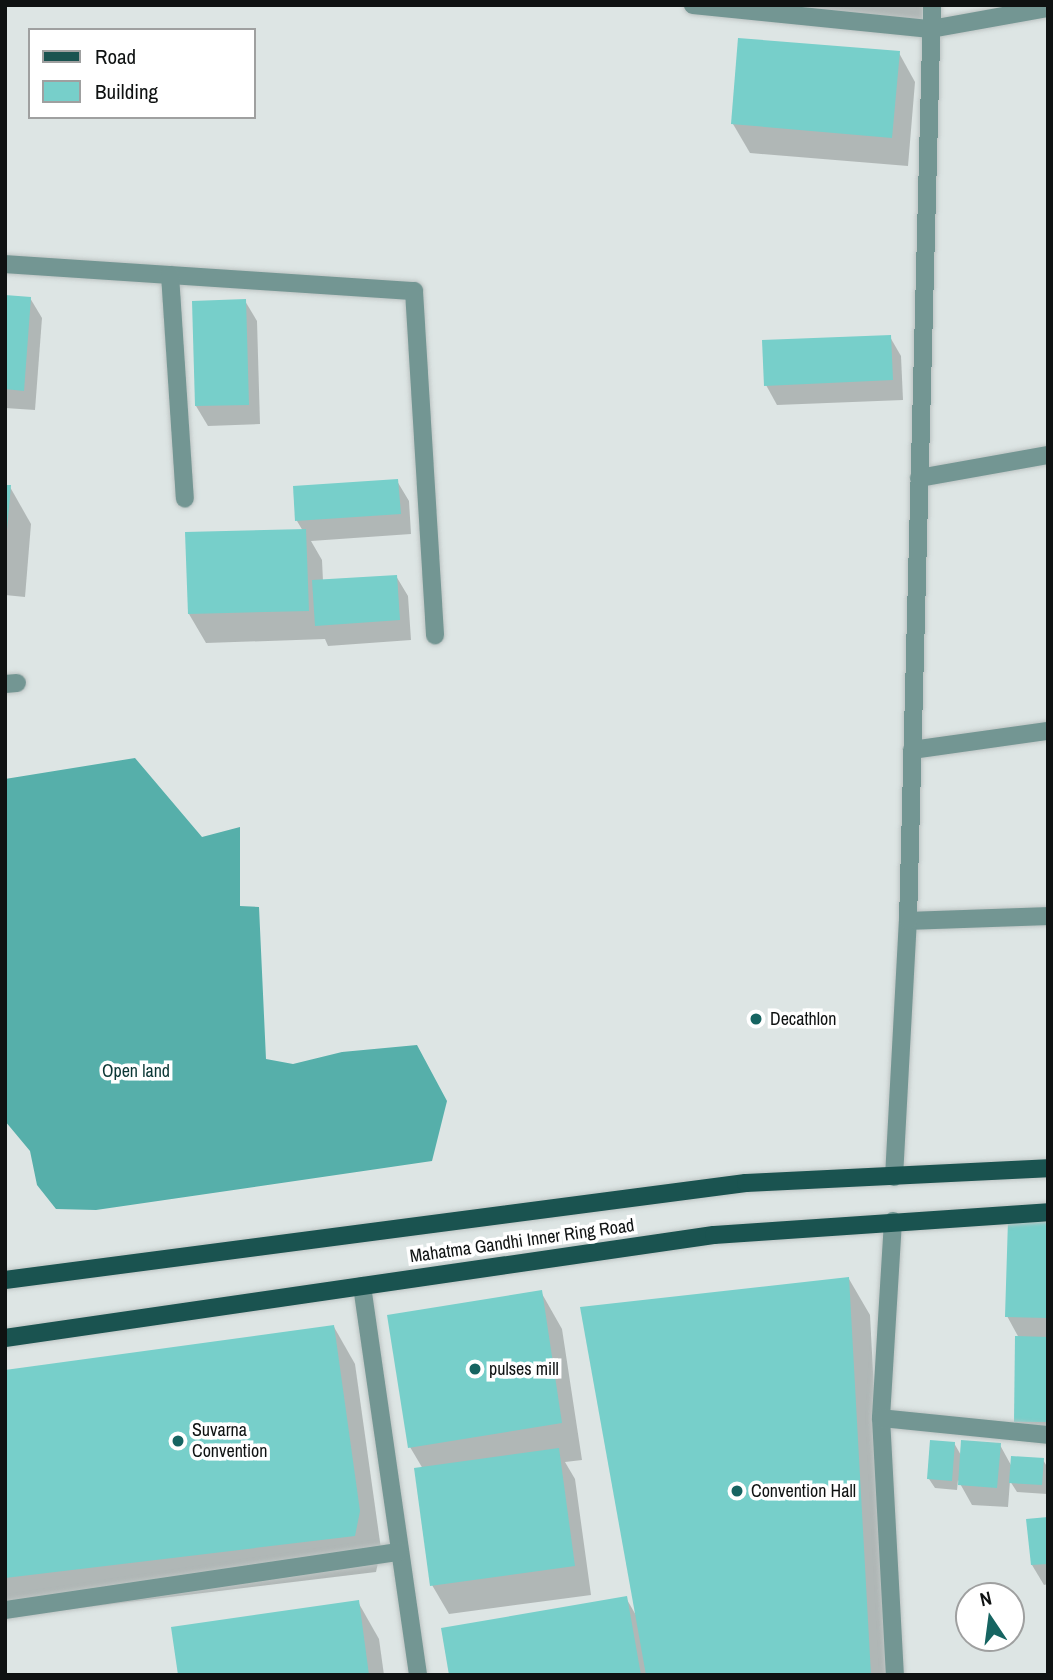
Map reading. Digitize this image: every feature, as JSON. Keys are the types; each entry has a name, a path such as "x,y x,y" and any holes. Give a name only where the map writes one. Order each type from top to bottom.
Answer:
{"main road":[{"name":"Mahatma Gandhi Inner Ring Road","path":"5,1280 732,1185 1048,1168"},
{"name":"Mahatma Gandhi Inner Ring Road","path":"5,1338 715,1235 1048,1212"}],"street":[{"path":"693,5 931,29 1048,8"},
{"path":"894,1177 908,921 932,5"},
{"path":"5,264 414,292 435,635"},
{"path":"170,275 185,498"},
{"path":"919,478 1048,455"},
{"path":"912,750 1048,731"},
{"path":"908,921 1048,916"},
{"path":"894,1221 881,1418 895,1675"},
{"path":"362,1286 418,1675"},
{"path":"881,1418 1048,1435"},
{"path":"5,1610 400,1552"}],"green space":[{"name":"Open land","path":"135,758 202,837 240,827 240,906 259,907 266,1059 293,1064 342,1052 417,1045 447,1101 432,1161 96,1210 56,1209 37,1185 30,1151 5,1121 5,779"}],"building":[{"path":"738,38 900,51 892,138 731,124"},
{"path":"5,295 31,297 24,391 5,389"},
{"path":"246,299 249,405 195,406 192,301"},
{"path":"891,335 893,380 764,386 762,340"},
{"path":"398,479 401,514 295,521 293,486"},
{"path":"5,485 11,485 7,530 5,530"},
{"path":"306,529 309,611 188,614 185,532"},
{"path":"397,575 400,620 315,626 312,580"},
{"path":"1008,1220 1048,1222 1048,1318 1005,1317"},
{"name":"Convention Hall","path":"849,1277 871,1675 646,1675 580,1307"},
{"name":"pulses mill","path":"542,1290 562,1423 408,1448 387,1315"},
{"name":"Suvarna Convention","path":"334,1325 360,1511 355,1536 5,1578 5,1370"},
{"path":"1015,1336 1048,1337 1048,1422 1014,1422"},
{"path":"930,1440 955,1442 952,1481 927,1479"},
{"path":"961,1440 1001,1443 997,1488 958,1485"},
{"path":"559,1448 575,1566 430,1586 414,1468"},
{"path":"1011,1456 1044,1458 1042,1485 1009,1483"},
{"path":"1048,1517 1048,1564 1031,1565 1026,1519"},
{"path":"627,1596 641,1675 449,1675 441,1628"},
{"path":"359,1600 369,1675 178,1675 171,1627"}],"place":[{"name":"Decathlon","path":"756,1019"},
{"name":"pulses mill","path":"475,1369"},
{"name":"Suvarna Convention","path":"178,1441"},
{"name":"Convention Hall","path":"737,1491"}]}
